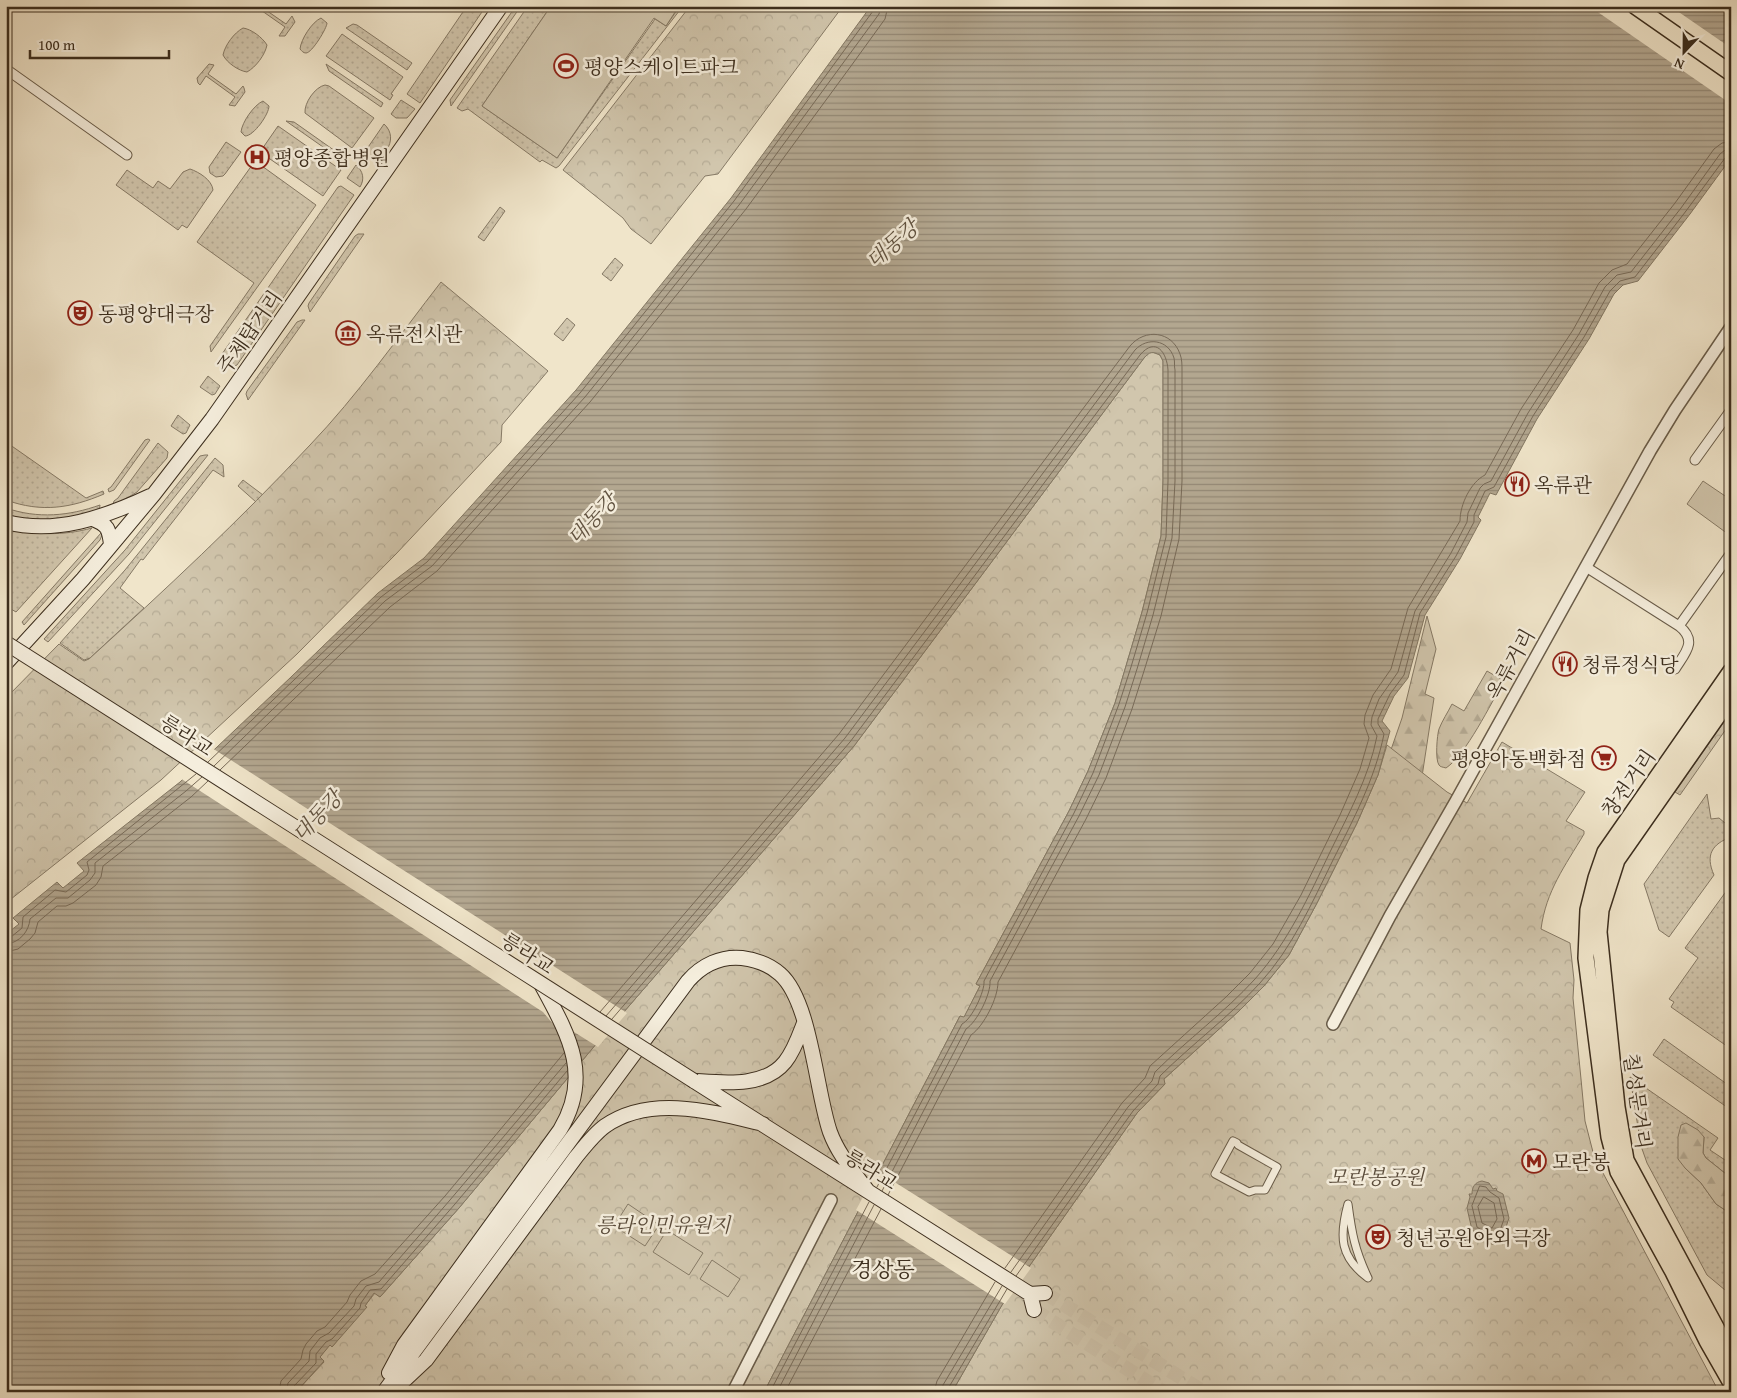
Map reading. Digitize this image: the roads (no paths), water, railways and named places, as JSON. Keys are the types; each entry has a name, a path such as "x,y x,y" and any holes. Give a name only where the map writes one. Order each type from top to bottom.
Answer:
{"main road":[{"name":"주체탑거리","path":"6,663 83,579 154,494 237,385 501,6"},
{"path":"1635,6 1731,73"},
{"path":"6,522 38,527 72,524 93,519 129,506 154,494"},
{"path":"93,519 104,524 110,532 111,544"},
{"name":"릉라교","path":"6,643 1030,1294"},
{"name":"창전거리","path":"1586,931 1588,910 1605,852 1731,671"},
{"name":"창전거리","path":"1617,860 1731,697"},
{"name":"칠성문거리","path":"1617,860 1601,910 1599,932 1617,1107 1624,1153 1639,1187 1731,1355"},
{"name":"칠성문거리","path":"1586,931 1586,958 1599,1064 1613,1153 1618,1172 1731,1383"},
{"path":"384,1392 630,1062 688,980 705,965 735,957 752,959 767,964 787,982 795,996 804,1023 827,1123 834,1144 845,1162 867,1190"},
{"path":"380,1392 404,1345 567,1119 577,1082 575,1067 569,1041 557,1013 541,984"},
{"path":"694,1081 739,1082 761,1078 770,1074 785,1062 804,1023"},
{"path":"392,1392 426,1360 576,1157 605,1126 621,1117 651,1109 670,1108 709,1111 763,1124"},
{"path":"1034,1310 1030,1294 1044,1293"}],"street":[{"path":"6,69 127,155"},
{"name":"옥류거리","path":"1333,1024 1381,933 1650,451 1731,327"},
{"path":"1695,460 1731,410"},
{"path":"1679,626 1731,553"},
{"path":"1586,567 1687,633 1689,640 1687,650 1675,669"},
{"path":"1233,1140 1238,1145 1276,1167 1265,1190 1249,1192 1215,1174 1233,1140"},
{"path":"733,1392 831,1200"},
{"path":"1348,1204 1357,1253 1368,1278 1356,1269 1348,1258 1343,1233 1348,1204"}],"water":[{"name":"대동강","path":"871,6 1731,6 1731,158 1638,281 1623,285 1614,294 1589,339 1537,419 1496,495 1490,493 1478,517 1481,520 1460,559 1425,615 1408,678 1394,696 1382,721 1390,731 1378,775 1357,823 1289,955 1264,986 1239,1011 1164,1079 1165,1084 1137,1113 1002,1305 952,1392 764,1392 960,1016 964,1017 980,986 976,984 1069,811 1088,771 1115,703 1142,612 1161,536 1163,361 1160,355 1155,353 1149,353 1144,358 854,746 597,1043 459,1208 380,1297 374,1293 365,1306 367,1307 332,1347 330,1345 320,1357 324,1361 296,1392 6,1392 6,934 19,924 13,918 57,882 63,888 84,871 77,863 180,782 378,593 424,558 576,390 731,198"},
{"path":"1482,1181 1489,1183 1493,1189 1496,1188 1497,1191 1503,1194 1509,1218 1506,1227 1507,1231 1504,1231 1503,1239 1495,1244 1487,1242 1483,1236 1480,1237 1472,1230 1467,1208 1469,1194 1472,1194 1473,1187 1476,1184"}],"tunnel":[{"path":"1045,1293 1204,1392"},
{"path":"1034,1310 1164,1392"}],"place":[{"name":"평양스케이트파크","path":"566,66"},
{"name":"평양종합병원","path":"257,157"},
{"name":"동평양대극장","path":"80,313"},
{"name":"옥류전시관","path":"348,333"},
{"name":"옥류관","path":"1517,484"},
{"name":"청류정식당","path":"1565,664"},
{"name":"평양아동백화점","path":"1604,758"},
{"name":"모란봉","path":"1534,1161"},
{"name":"청년공원야외극장","path":"1378,1237"}],"district":[{"name":"경상동","path":"883,1269"}],"park label":[{"name":"모란봉공원","path":"1376,1176"},
{"name":"릉라인민유원지","path":"663,1224"}]}
